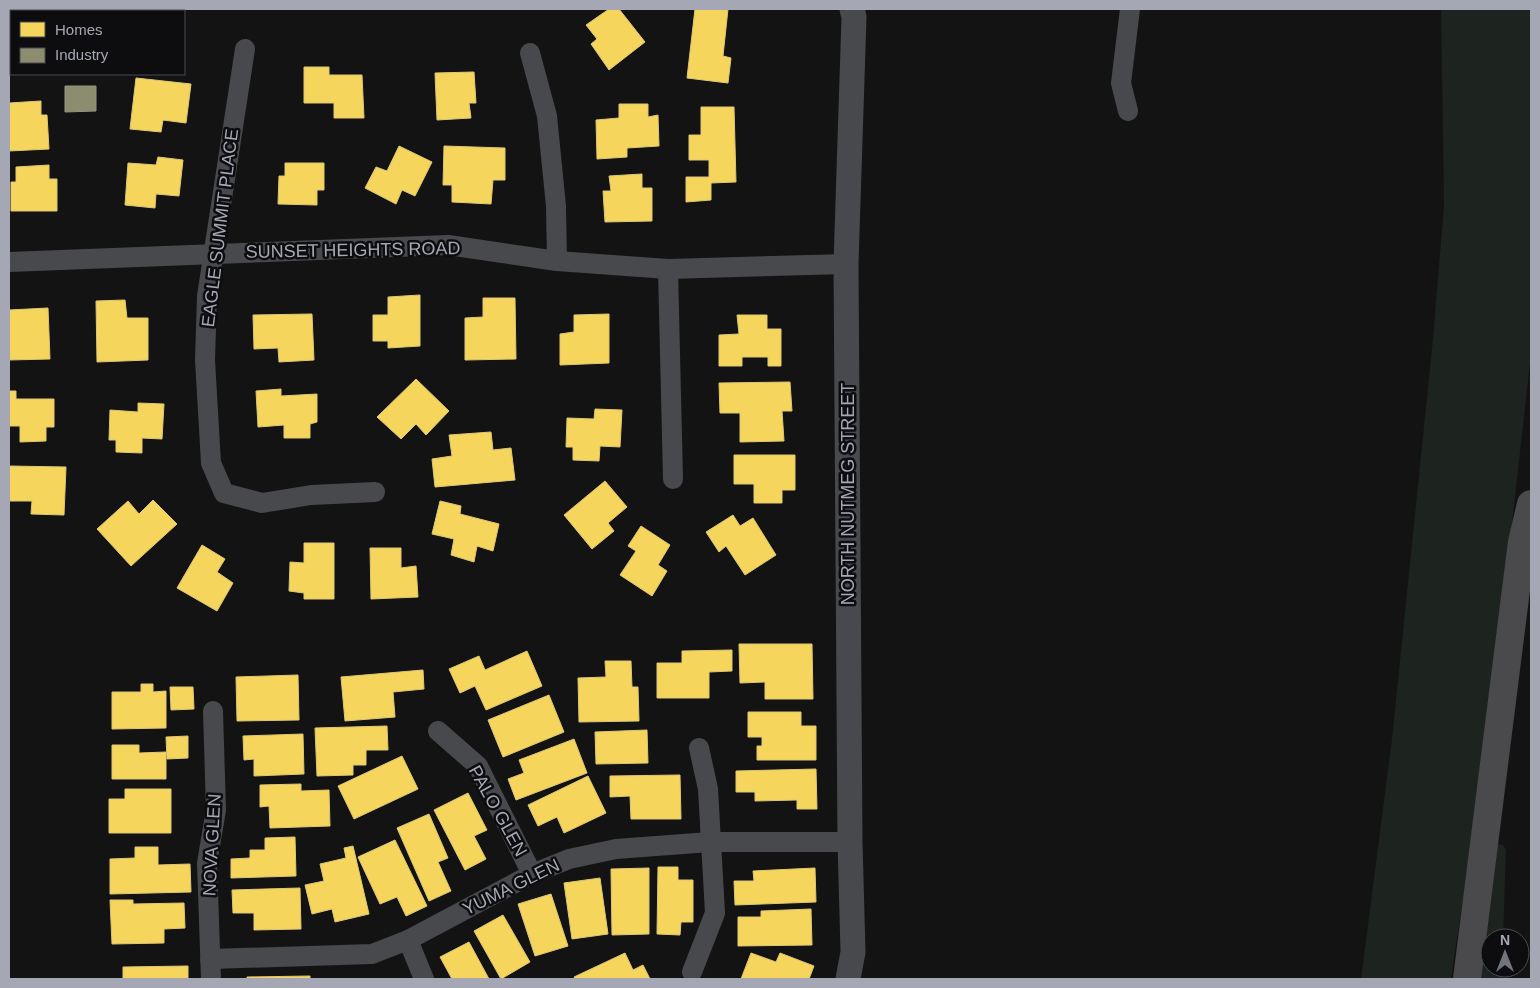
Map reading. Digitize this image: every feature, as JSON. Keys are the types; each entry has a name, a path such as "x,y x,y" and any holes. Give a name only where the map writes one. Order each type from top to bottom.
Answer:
{"highway":[{"path":"1467,979 1522,542 1531,504"}],"street":[{"name":"NORTH NUTMEG STREET","path":"848,979 853,952 850,842 846,264 854,17 852,9"},
{"path":"1128,111 1121,83 1130,9"},
{"name":"EAGLE SUMMIT PLACE","path":"245,49 207,296 205,360 211,463 224,493 262,503 311,495 375,492"},
{"path":"530,53 547,116 556,206 557,261"},
{"name":"SUNSET HEIGHTS ROAD","path":"9,262 448,245 557,261 668,269 846,264"},
{"path":"668,269 673,479"},
{"name":"NOVA GLEN","path":"210,979 207,863 216,810 213,711"},
{"name":"PALO GLEN","path":"438,731 478,766 532,874"},
{"path":"692,972 714,913 708,789 699,748"},
{"name":"YUMA GLEN","path":"210,959 372,954 408,940 532,874 569,859 616,849 710,842 850,842"},
{"path":"408,940 424,979"}],"shaded area":[{"path":"1441,9 1531,9 1531,355 1490,717 1451,979 1361,979 1392,739 1433,339 1444,206"},
{"path":"1498,844 1503,845 1506,850 1503,928 1484,928 1494,857"},
{"path":"1480,957 1480,978 1501,978 1501,979 1477,979"}],"building: Homes":[{"path":"168,9 170,10 124,10"},
{"path":"609,9 619,9 645,42 609,70 591,44 597,39 586,25"},
{"path":"695,9 728,9 723,56 731,58 728,83 687,78"},
{"path":"10,29 10,60 9,57"},
{"path":"304,67 329,67 329,75 362,75 364,118 334,118 334,103 304,103"},
{"path":"474,72 476,103 469,103 471,118 437,120 435,73"},
{"path":"136,78 191,84 186,123 163,120 161,132 130,129"},
{"path":"41,101 41,115 47,115 49,149 9,151 9,103"},
{"path":"619,104 648,104 648,117 658,115 659,146 627,148 627,157 597,159 596,120 619,118"},
{"path":"701,107 734,107 736,182 711,183 711,200 686,202 686,177 709,177 709,160 689,160 689,135 701,135"},
{"path":"399,146 432,162 415,196 402,190 396,204 365,188 376,167 387,171"},
{"path":"444,146 505,148 505,180 493,180 491,204 452,202 452,185 443,185"},
{"path":"158,157 183,160 179,196 156,194 155,208 125,205 128,163 156,165"},
{"path":"285,163 324,163 324,190 317,190 317,205 278,204 279,176 285,176"},
{"path":"49,165 49,179 57,179 57,211 11,211 11,182 16,182 16,167"},
{"path":"642,174 642,188 652,188 652,221 605,222 603,191 611,191 609,176"},
{"path":"420,295 420,346 388,348 388,341 373,341 373,315 388,315 388,297"},
{"path":"483,298 515,298 516,359 465,360 465,318 483,317"},
{"path":"125,300 127,318 148,318 148,360 97,362 96,301"},
{"path":"48,308 50,359 9,360 9,310"},
{"path":"312,314 314,360 279,362 278,348 254,349 253,315"},
{"path":"609,314 609,363 560,365 560,334 574,332 574,315"},
{"path":"737,315 767,315 767,329 781,329 781,366 768,366 768,357 742,357 742,366 719,366 719,335 739,334"},
{"path":"416,379 449,411 426,435 416,424 401,439 377,417"},
{"path":"790,382 792,411 782,411 784,441 740,442 740,413 720,413 719,383"},
{"path":"281,389 281,396 317,394 317,422 310,424 310,438 284,438 284,425 258,427 256,391"},
{"path":"9,391 16,391 16,399 54,399 54,427 46,427 46,441 20,442 20,426 9,426"},
{"path":"138,403 164,404 162,439 142,438 142,453 116,452 116,440 109,440 110,410 138,412"},
{"path":"595,409 622,410 620,447 600,446 599,461 573,460 573,447 566,447 567,418 594,419"},
{"path":"491,432 493,450 511,448 515,480 435,487 432,459 452,456 449,435"},
{"path":"734,455 795,455 795,490 782,490 782,503 754,503 754,484 734,484"},
{"path":"9,466 66,467 64,515 31,514 32,501 9,501"},
{"path":"605,481 627,507 608,523 614,531 592,549 564,515"},
{"path":"153,500 177,524 131,566 97,529 128,501 139,514"},
{"path":"440,501 461,506 460,514 499,524 493,551 477,546 474,562 451,555 454,539 432,534"},
{"path":"733,515 740,526 753,518 776,555 745,575 726,546 719,552 706,532"},
{"path":"641,526 670,545 658,565 667,571 652,596 620,575 636,551 628,546"},
{"path":"304,543 334,543 334,599 304,599 304,593 289,591 290,562 304,563"},
{"path":"202,545 225,559 217,572 233,583 217,611 177,588"},
{"path":"370,548 401,548 401,568 416,566 418,597 371,599"},
{"path":"739,644 812,644 813,699 765,699 765,682 740,683"},
{"path":"732,650 732,671 709,672 709,698 657,698 657,663 682,663 682,651"},
{"path":"527,651 542,686 486,710 475,686 460,693 449,669 479,656 485,670"},
{"path":"605,661 631,661 632,687 638,687 639,721 579,722 578,678 606,677"},
{"path":"423,670 424,689 393,692 395,717 345,721 341,677"},
{"path":"298,675 299,720 237,721 236,677"},
{"path":"141,684 153,684 153,692 166,691 166,728 112,729 112,692 141,692"},
{"path":"170,687 193,687 194,709 171,710"},
{"path":"549,695 564,732 503,757 488,720"},
{"path":"748,712 801,712 801,726 816,726 816,760 757,760 757,746 762,746 762,737 748,737"},
{"path":"387,726 388,750 366,750 366,765 353,765 353,775 317,776 315,728"},
{"path":"647,730 648,763 596,764 595,732"},
{"path":"303,734 304,774 254,776 254,759 244,760 243,736"},
{"path":"188,736 188,758 167,759 166,737"},
{"path":"574,739 587,773 516,800 508,779 524,773 519,760"},
{"path":"112,745 139,745 139,753 166,752 166,779 112,779"},
{"path":"402,756 418,789 354,819 338,786"},
{"path":"816,769 817,809 797,809 797,800 755,801 755,792 736,792 736,771"},
{"path":"680,775 681,819 631,819 630,796 610,797 610,776"},
{"path":"588,776 606,813 564,833 557,817 538,826 528,805"},
{"path":"301,784 301,791 329,790 330,826 270,828 269,806 260,807 260,785"},
{"path":"125,789 171,789 171,833 109,833 109,799 125,799"},
{"path":"468,793 487,830 474,836 486,859 465,870 434,810"},
{"path":"429,814 448,858 438,862 451,891 429,901 397,828"},
{"path":"295,837 296,876 231,878 231,859 250,858 250,850 265,850 265,838"},
{"path":"395,840 427,906 406,916 397,897 380,904 358,857"},
{"path":"353,846 369,914 335,922 332,909 312,914 305,885 324,881 320,864 346,858 344,848"},
{"path":"135,847 158,847 158,865 190,864 191,892 110,894 110,859 135,858"},
{"path":"658,867 678,867 678,880 693,880 693,922 681,922 680,935 657,934"},
{"path":"649,868 649,934 612,935 611,869"},
{"path":"815,868 816,902 735,905 734,881 754,881 753,871"},
{"path":"600,878 608,934 572,939 564,883"},
{"path":"300,888 301,929 254,930 254,913 233,913 232,890"},
{"path":"551,894 568,946 535,956 518,904"},
{"path":"110,900 133,900 133,904 184,903 185,928 164,929 164,943 112,944"},
{"path":"811,909 812,945 738,946 738,917 761,917 761,911"},
{"path":"503,915 530,962 501,979 474,931"},
{"path":"469,942 489,979 452,979 440,957"},
{"path":"625,953 633,970 643,965 650,979 575,979 574,977"},
{"path":"751,953 776,962 780,953 814,966 809,979 741,979"},
{"path":"188,966 188,979 123,979 123,967"},
{"path":"310,976 310,979 247,979 247,977"}],"building: Industry":[{"path":"65,86 96,86 96,111 65,112"}]}
